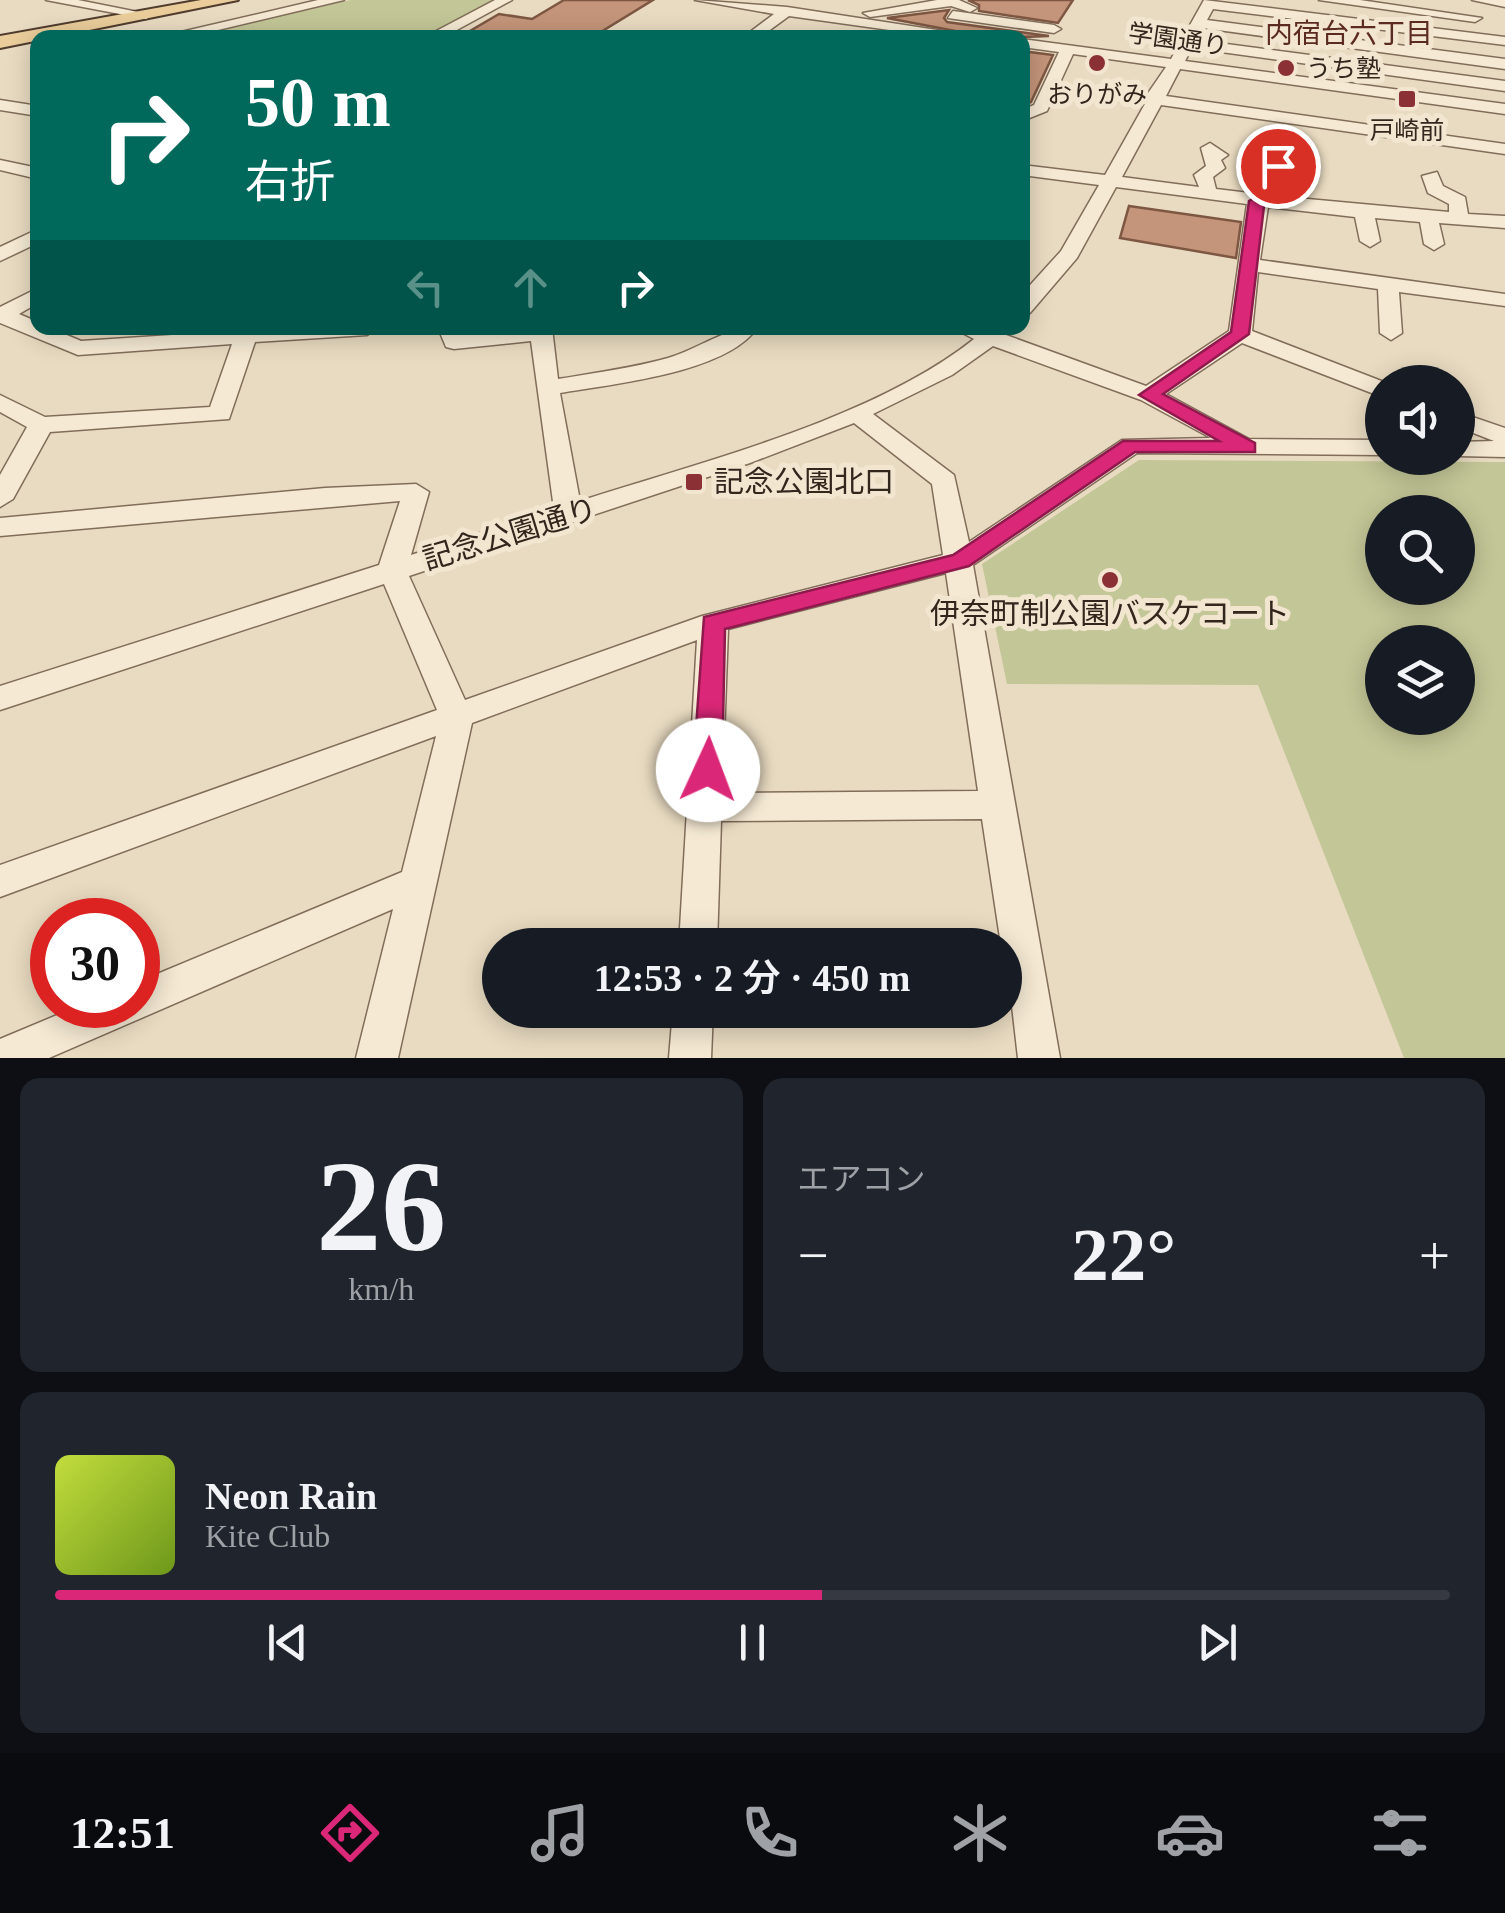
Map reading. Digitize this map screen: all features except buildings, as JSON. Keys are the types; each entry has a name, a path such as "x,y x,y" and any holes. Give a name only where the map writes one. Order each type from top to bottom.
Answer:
{"main road":[{"path":"63,30 229,0"}],"street":[{"path":"52,0 146,15"},
{"path":"206,30 337,0"},
{"path":"446,30 505,0"},
{"path":"702,0 845,19 888,30"},
{"path":"858,0 1068,31"},
{"path":"1326,0 1475,18"},
{"path":"1474,38 1478,0 1505,3"},
{"path":"1030,299 1070,254 1152,99 1209,2 1505,41"},
{"path":"204,5 228,26"},
{"path":"845,19 905,8"},
{"path":"760,30 787,11"},
{"path":"987,19 1004,30"},
{"path":"1198,24 1505,64"},
{"path":"1372,89 1384,27"},
{"name":"学園通り","path":"1030,43 1505,108"},
{"path":"1186,44 1505,86"},
{"path":"1030,113 1042,108 1068,49"},
{"path":"1152,99 1505,149"},
{"path":"0,105 30,111"},
{"path":"1203,194 1208,187 1203,174 1216,168 1211,158 1219,155 1210,148"},
{"path":"0,166 30,172"},
{"path":"1149,395 1240,334 1260,201 1278,166"},
{"path":"1030,171 1260,201 1505,222"},
{"path":"0,188 30,175"},
{"path":"1432,176 1434,188 1458,201 1458,216"},
{"path":"1363,209 1370,241"},
{"path":"1428,214 1434,244"},
{"path":"0,255 30,239"},
{"path":"1249,265 1505,300"},
{"path":"1388,283 1391,333"},
{"path":"1,315 30,299"},
{"path":"1,315 30,327"},
{"path":"1240,334 1365,383"},
{"path":"48,335 78,348 273,335"},
{"path":"452,335 454,342 505,335"},
{"path":"542,335 546,388 569,516"},
{"path":"546,388 650,369 730,342 738,335"},
{"name":"記念公園通り","path":"0,698 569,516 856,414 926,377 992,335"},
{"path":"1007,335 1149,395 1248,448"},
{"path":"0,402 41,425 220,414 246,337"},
{"path":"856,414 945,481 1001,805 1039,1058"},
{"path":"0,498 13,455 41,425"},
{"path":"1475,426 1505,437"},
{"path":"0,881 713,623 961,560 1131,445 1365,448"},
{"path":"1475,449 1505,449"},
{"path":"0,527 325,496 416,492 392,570 457,718 377,1058"},
{"path":"699,928 713,623"},
{"path":"706,807 1001,805"},
{"path":"160,991 418,882"},
{"path":"2,1058 73,1028"},
{"path":"690,1058 692,1028"}],"green space":[{"path":"351,0 497,0 436,30 210,30"},
{"path":"1139,460 1365,461 1365,475 1475,475 1475,462 1505,462 1505,1058 1404,1058 1258,685 1007,684 982,564"}],"place":[{"name":"おりがみ","path":"1097,63"},
{"name":"うち塾","path":"1286,68"},
{"name":"戸崎前","path":"1407,99"},
{"name":"記念公園北口","path":"694,482"},
{"name":"伊奈町制公園バスケコート","path":"1110,580"}],"district":[{"name":"内宿台六丁目","path":"1349,33"}],"route":[{"path":"708,770 713,623 961,560 1131,445 1248,448 1149,395 1240,334 1257,201 1264,202 1278,166"}]}
